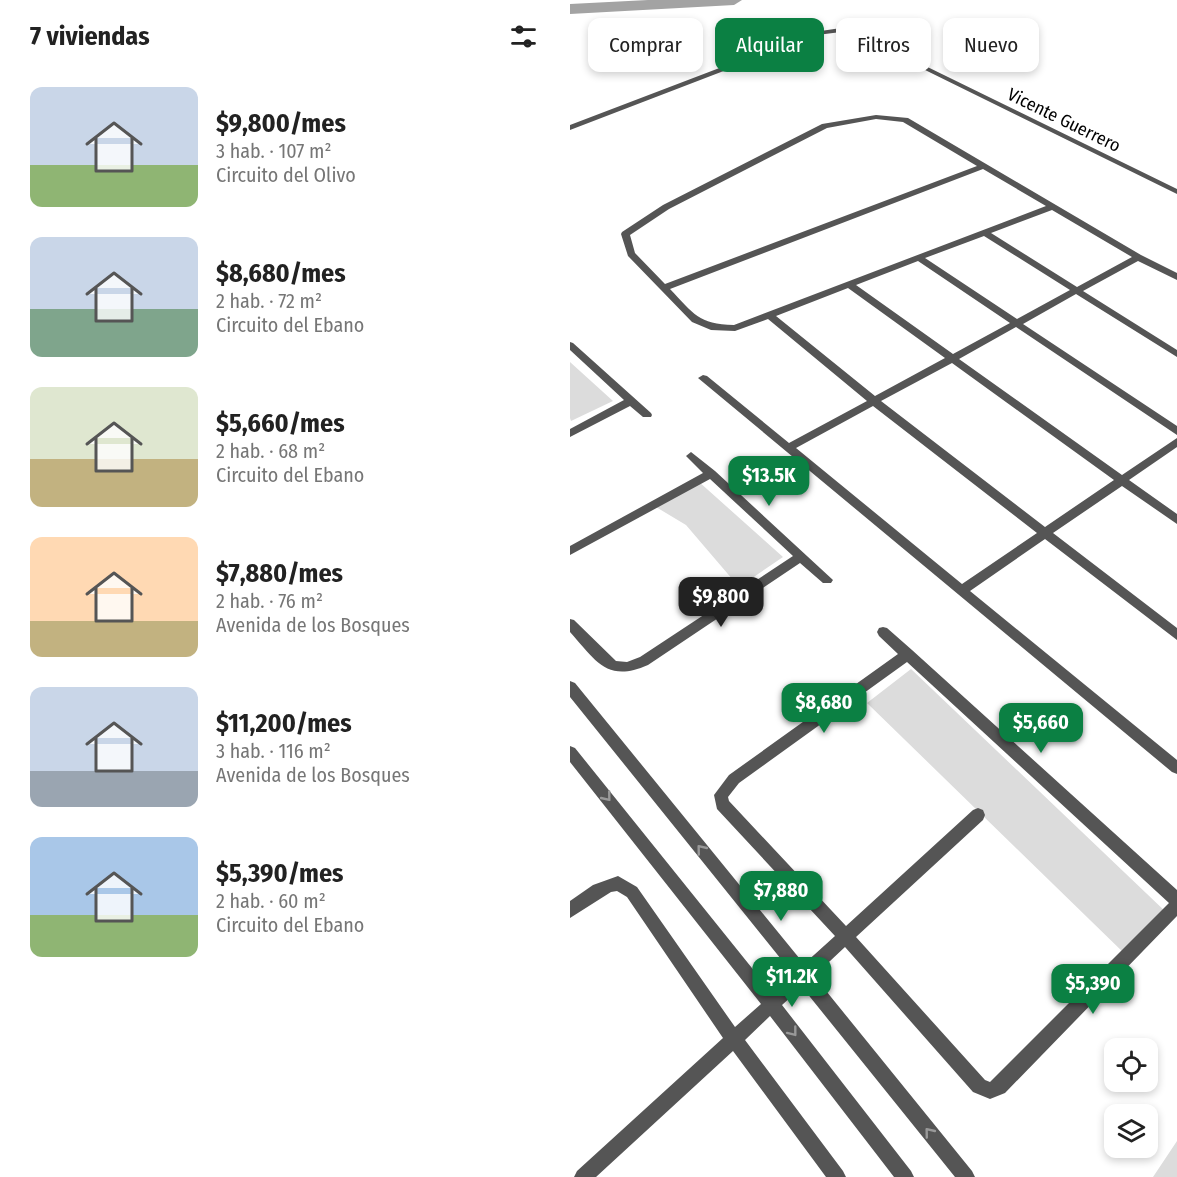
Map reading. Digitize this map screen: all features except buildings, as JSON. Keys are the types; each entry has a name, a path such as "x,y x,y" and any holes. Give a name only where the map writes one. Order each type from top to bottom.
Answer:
{"street":[{"name":"Vicente Guerrero","path":"570,128 816,33 841,30 856,34 1177,192"},
{"path":"1052,207 735,328 711,327 696,320 631,254 626,234 666,207 825,126 876,117 905,120 1138,257 1177,277"},
{"path":"664,288 984,166"},
{"path":"985,233 1177,354"},
{"path":"788,448 1138,257"},
{"path":"919,258 1014,324 1177,431"},
{"path":"850,285 1177,520"},
{"path":"770,316 874,401 1177,635"},
{"path":"570,345 647,415"},
{"path":"702,378 1177,768"},
{"path":"570,433 631,401"},
{"path":"962,591 1177,442"},
{"path":"692,456 826,580"},
{"path":"570,551 711,474"},
{"path":"571,627 611,665 626,668 644,662 801,556"},
{"path":"884,632 1177,900"},
{"path":"908,654 734,779 721,795 722,804 980,1086 990,1091 999,1087 1177,905"},
{"path":"570,687 966,1177"},
{"path":"570,752 771,1004 905,1177"},
{"path":"583,1177 978,815"},
{"path":"570,910 597,889 618,883 632,892 734,1039 837,1177"}],"shaded area":[{"path":"570,362 613,401 571,421 570,418"},
{"path":"698,481 783,557 739,587 686,525 656,507"},
{"path":"911,669 1168,914 1127,956 867,703"},
{"path":"1177,1141 1177,1177 1153,1177"}],"waterway":[{"path":"570,9 734,0"}]}
